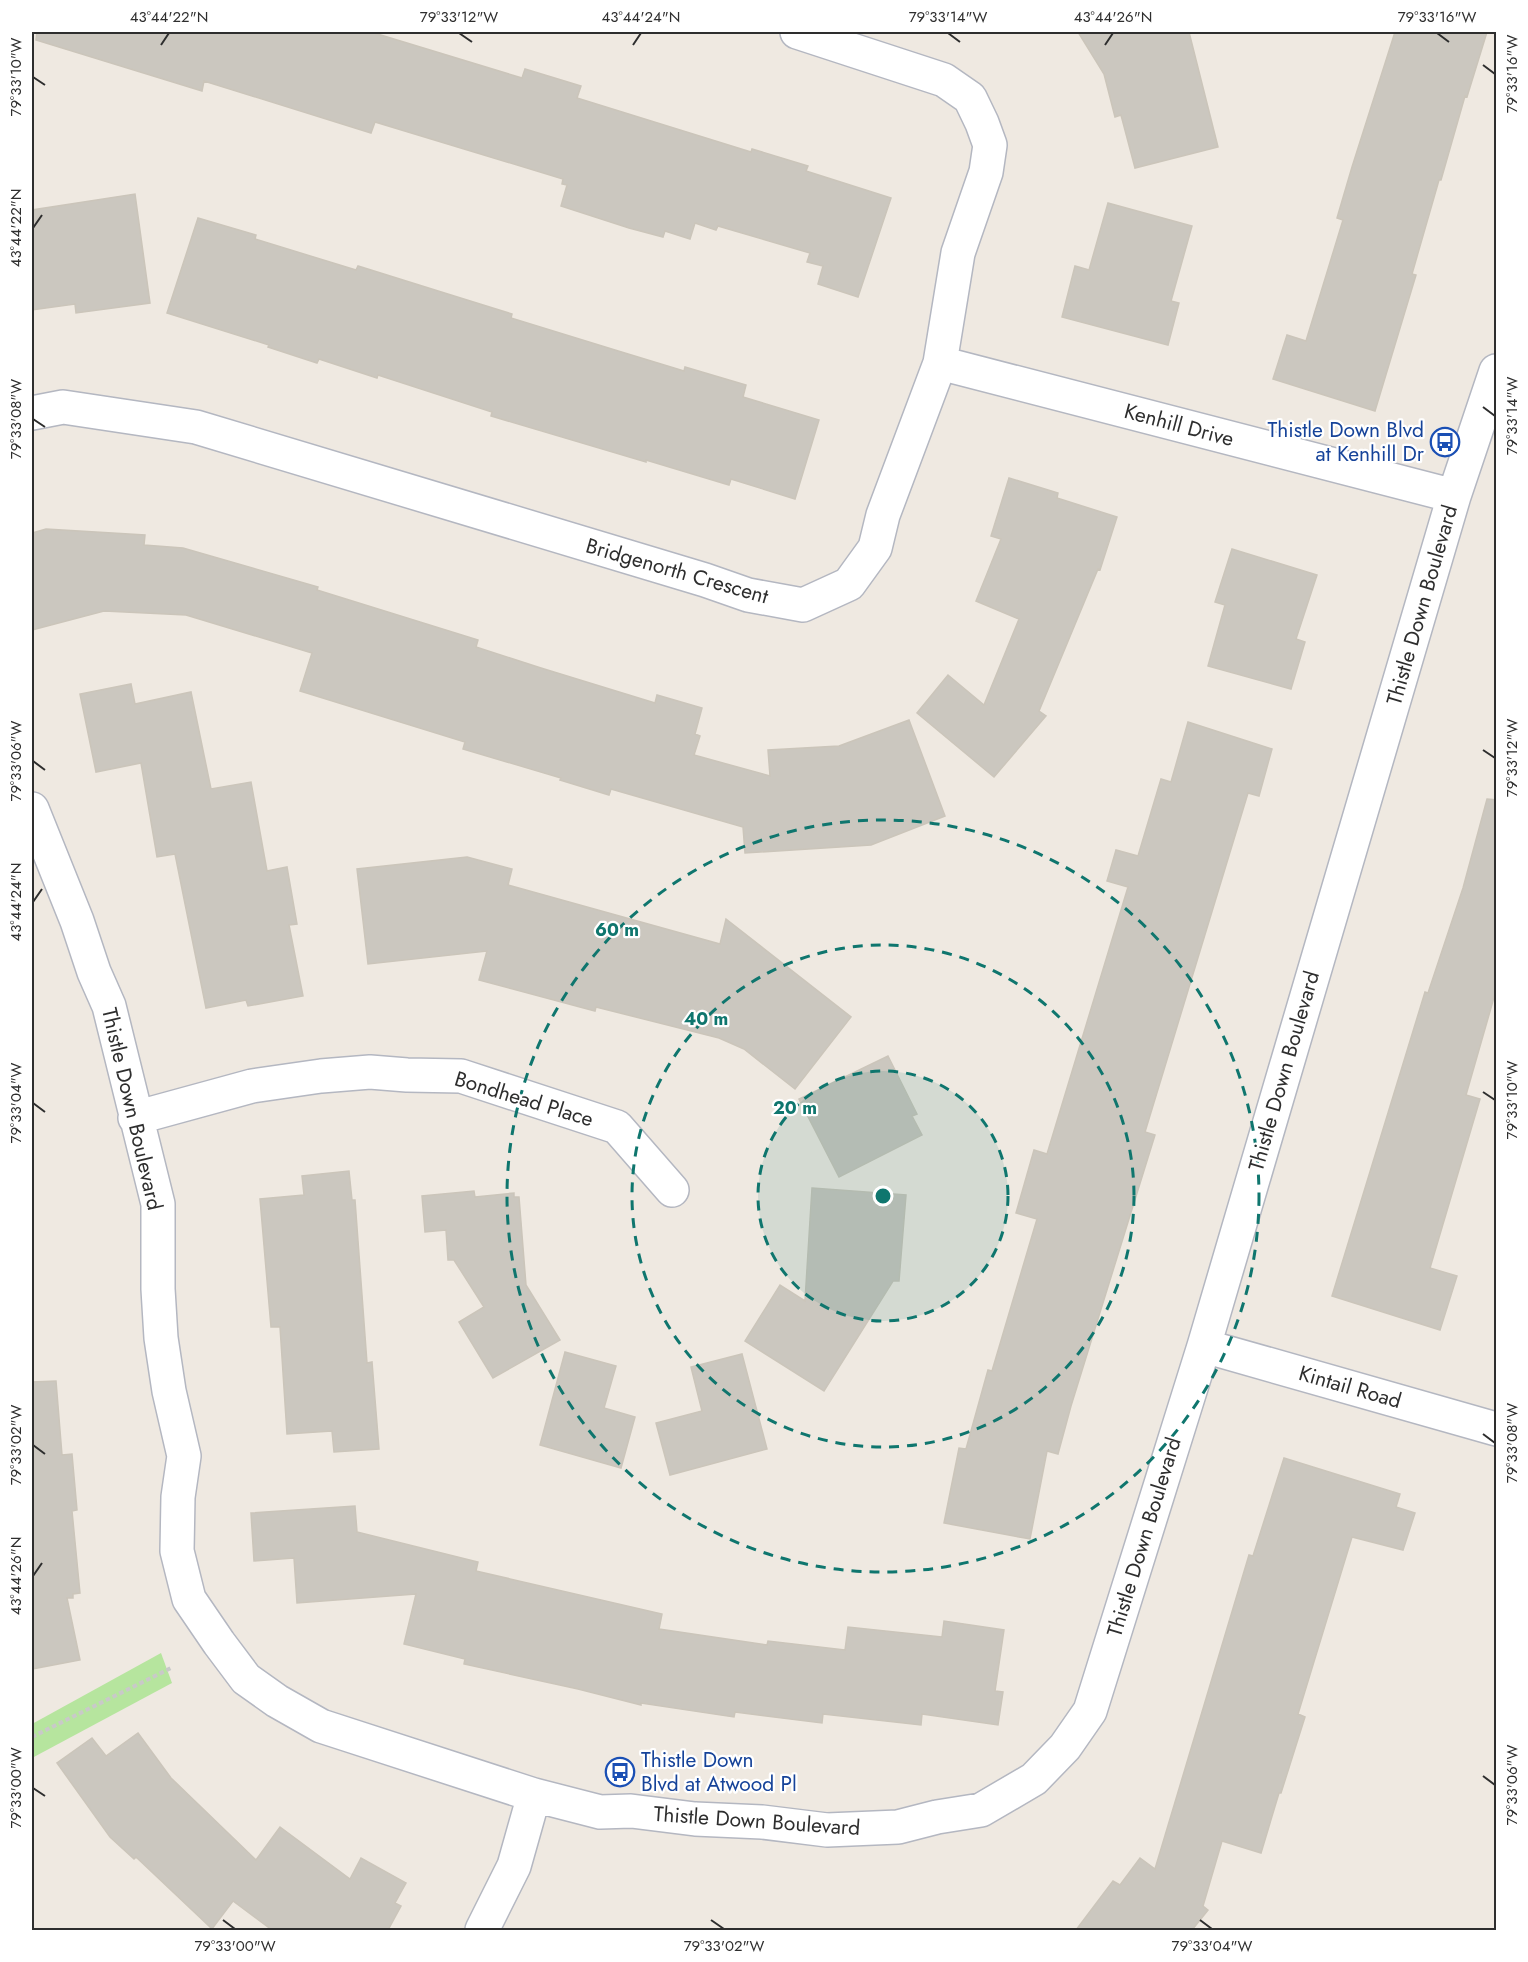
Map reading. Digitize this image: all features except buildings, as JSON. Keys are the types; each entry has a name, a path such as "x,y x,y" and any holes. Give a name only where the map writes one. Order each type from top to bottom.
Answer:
{"street":[{"name":"Bridgenorth Crescent","path":"32,413 63,407 196,427 705,580 748,596 803,605 849,584 875,548 883,515 940,363 958,252 986,172 990,145 969,98 944,80 797,32"},
{"name":"Kenhill Drive","path":"940,363 1454,496"},
{"name":"Thistle Down Boulevard","path":"32,809 109,1006 158,1204 158,1289 161,1338 184,1456 178,1497 177,1551 189,1599 246,1679 277,1701 321,1726 534,1795 600,1812 631,1812 694,1819 762,1822 826,1830 898,1827 937,1817 981,1810 1034,1779 1065,1747 1090,1711 1203,1346 1454,496 1497,371"},
{"name":"Bondhead Place","path":"135,1118 252,1086 321,1076 370,1072 461,1076 617,1127 672,1190"},
{"name":"Kintail Road","path":"1203,1346 1497,1430"},
{"path":"482,1930 514,1866 534,1795"}],"path":[{"path":"32,1737 171,1668"}],"green space":[{"path":"161,1653 172,1683 32,1758 32,1724"}],"place":[{"name":"Thistle Down Blvd at Kenhill Dr","path":"1445,442"},
{"name":"Thistle Down Blvd at Atwood Pl","path":"620,1772"}]}
